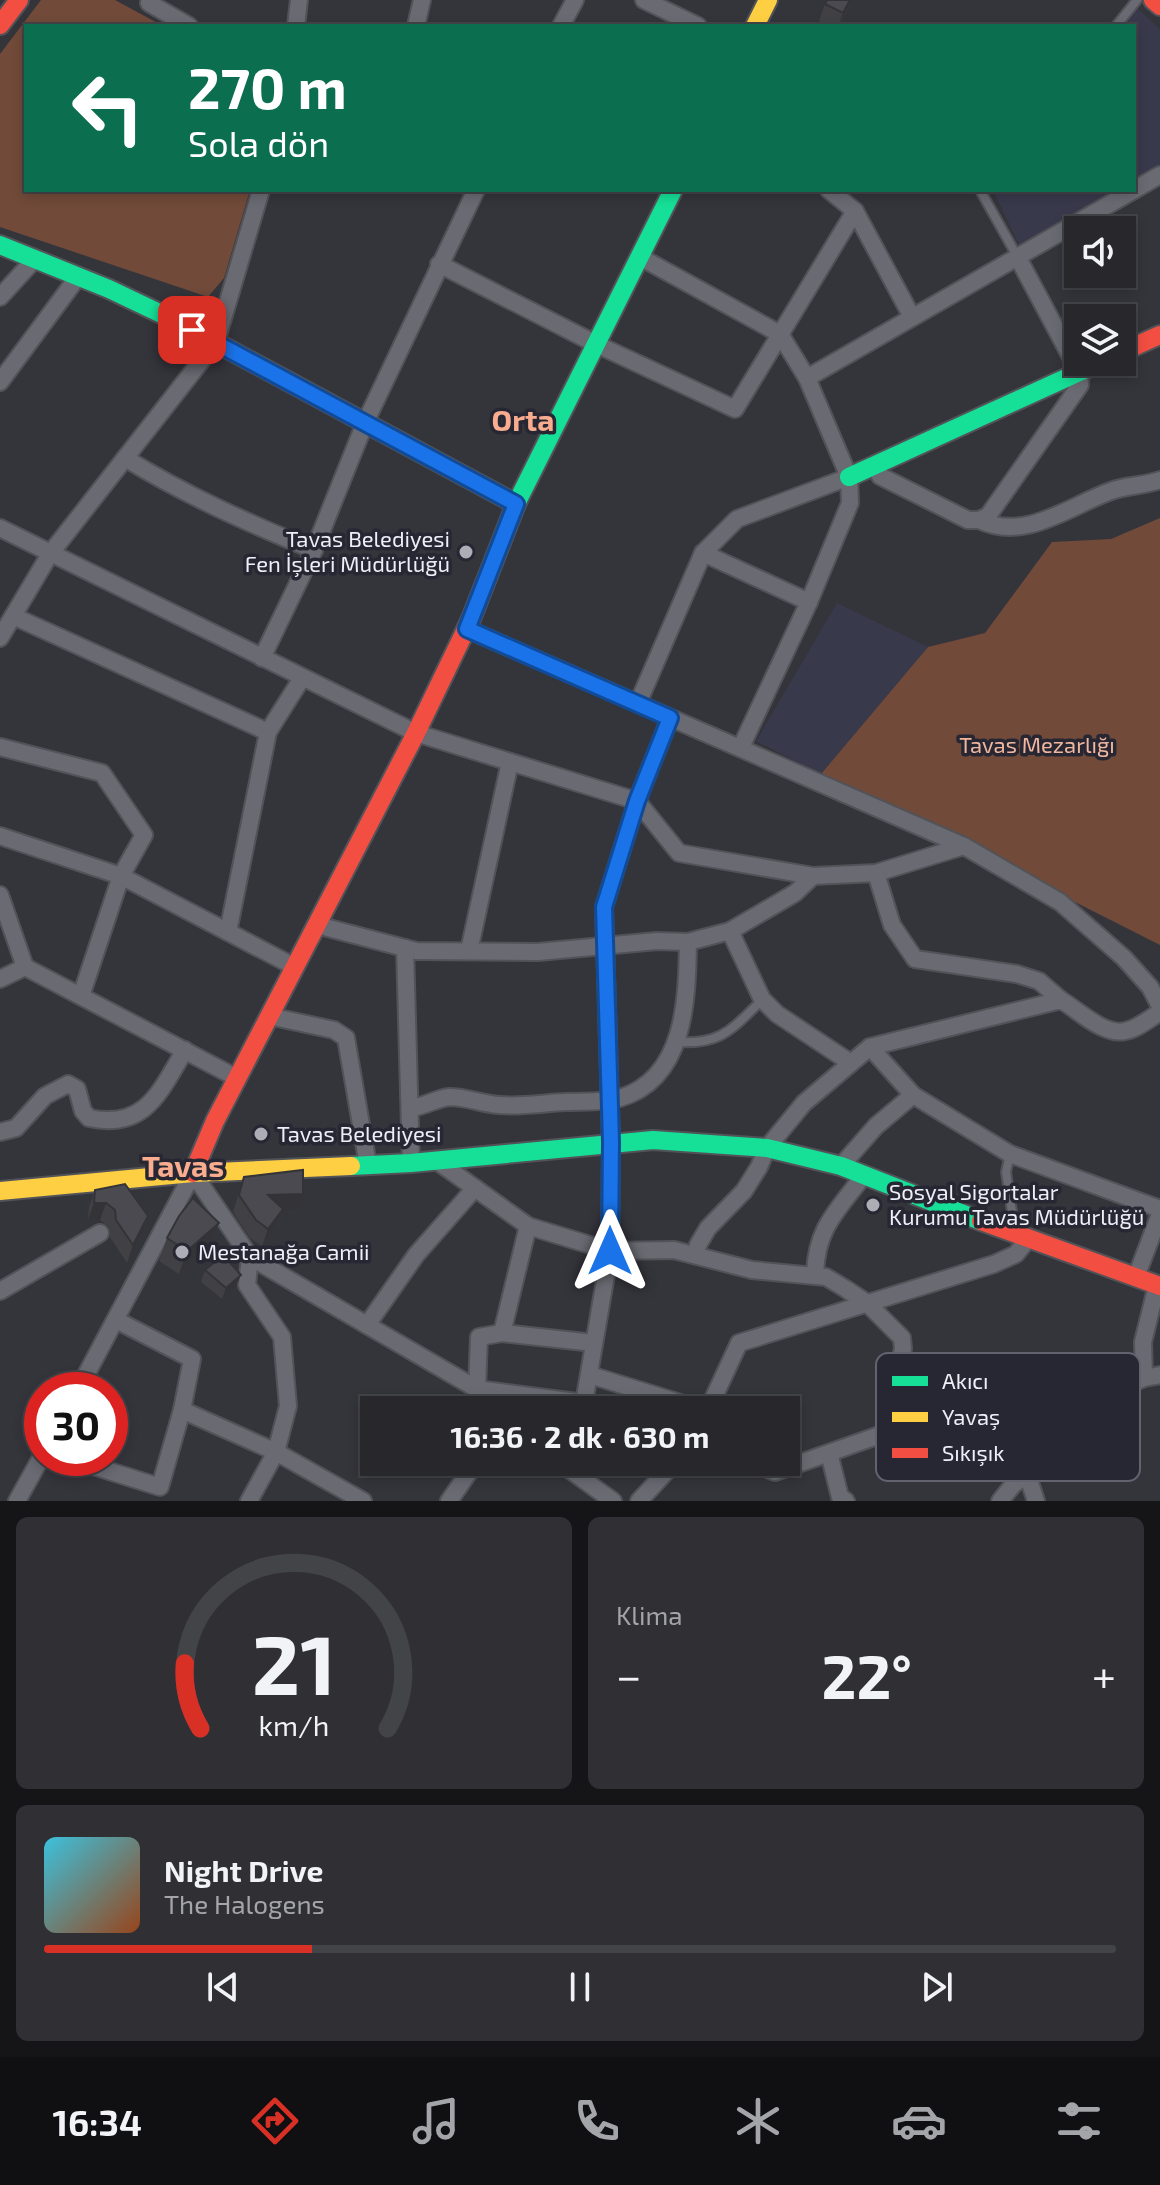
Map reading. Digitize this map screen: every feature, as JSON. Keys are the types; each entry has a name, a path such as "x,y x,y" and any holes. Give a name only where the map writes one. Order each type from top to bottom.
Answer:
{"main road":[{"path":"0,25 19,0"},
{"path":"756,24 768,0"},
{"path":"1153,0 1160,6"},
{"path":"193,1173 215,1121 467,629 516,504 672,192"},
{"path":"0,245 120,294 216,342 516,504"},
{"path":"1136,346 1160,335"},
{"path":"849,477 1070,376"},
{"path":"0,1191 193,1173 437,1161 611,1142 653,1140 767,1148 841,1166 1158,1286"}],"street":[{"path":"296,24 299,0"},
{"path":"416,24 422,0"},
{"path":"562,24 575,0"},
{"path":"644,0 694,24"},
{"path":"148,1 186,24"},
{"path":"1136,189 1160,175"},
{"path":"0,638 50,554 216,342 260,192"},
{"path":"262,658 314,550 365,423 475,192"},
{"path":"831,192 855,211 912,317"},
{"path":"807,378 1130,192"},
{"path":"439,264 598,345 735,409 855,211"},
{"path":"1017,256 1064,344"},
{"path":"640,257 780,334 807,378 849,477 850,503 809,602 741,747"},
{"path":"0,297 33,261"},
{"path":"0,382 77,278"},
{"path":"979,520 988,516 1080,385 1079,376"},
{"path":"125,458 170,486 314,550"},
{"path":"875,465 880,476 968,520 1000,527 1018,527 1051,518 1106,492 1160,480"},
{"path":"638,703 703,553 737,519 849,477"},
{"path":"0,528 416,733 637,801 679,853 813,876 876,873 964,846"},
{"path":"703,553 809,602"},
{"path":"13,616 268,732"},
{"path":"467,629 964,846 1060,902 1124,958 1150,987 1160,1006"},
{"path":"228,932 268,732 302,678"},
{"path":"586,1396 610,1251 611,1142 604,907 637,801 670,718"},
{"path":"0,747 102,773 144,835 121,876 81,996"},
{"path":"469,951 510,762"},
{"path":"0,836 121,876 295,967"},
{"path":"876,873 892,925 915,959 1017,974 1039,981 1061,1000 1104,1027 1121,1033 1160,1012"},
{"path":"317,925 416,951 538,952 657,941 688,942 730,931 795,893 813,876"},
{"path":"0,895 25,967 237,1078"},
{"path":"730,931 762,999 777,1014 851,1063"},
{"path":"410,1108 446,1097 509,1106 609,1100 629,1094 656,1078 675,1042 687,992 688,942"},
{"path":"405,948 411,1163"},
{"path":"0,979 25,967"},
{"path":"696,1253 708,1228 752,1179 767,1148 804,1103 870,1047 1061,1000"},
{"path":"269,1016 334,1030 346,1038 368,1165"},
{"path":"870,1047 913,1095 1010,1154 1160,1212 1136,1277"},
{"path":"0,1132 16,1128 45,1096 68,1084 77,1089 84,1114 89,1118 122,1119 135,1116 155,1099 185,1050"},
{"path":"841,1166 876,1126 913,1095"},
{"path":"437,1161 528,1226 610,1251 674,1250 696,1253 752,1270 826,1277 867,1303 897,1332 903,1342 901,1353"},
{"path":"88,1372 193,1173 250,1257 477,1389 483,1396"},
{"path":"815,1275 815,1253 826,1226 864,1175"},
{"path":"367,1325 416,1255 475,1188"},
{"path":"502,1333 528,1226"},
{"path":"0,1291 100,1233"},
{"path":"712,1396 739,1343 994,1264 1016,1254 1022,1236"},
{"path":"249,1501 276,1452 288,1406 282,1337 247,1285 250,1257"},
{"path":"1152,1376 1143,1342 1158,1286"},
{"path":"112,1476 157,1494 182,1410 192,1359 116,1320"},
{"path":"477,1389 479,1337 502,1333 594,1343"},
{"path":"590,1375 659,1396"},
{"path":"477,1389 530,1396"},
{"path":"182,1410 276,1452 363,1501"},
{"path":"800,1463 876,1436"},
{"path":"829,1453 841,1500"},
{"path":"17,1501 31,1476"},
{"path":"584,1476 613,1501"},
{"path":"643,1500 663,1476"},
{"path":"449,1501 465,1478"},
{"path":"1000,1501 1018,1481"},
{"path":"1029,1481 1036,1501"}],"lane":[{"path":"1118,24 1137,0"},
{"path":"981,192 1017,256"},
{"path":"675,1042 699,1044 719,1037 762,999"},
{"path":"1010,1154 1006,1172 1022,1236"}],"shaded area":[{"path":"1137,8 1160,29 1160,171 1136,186 1136,24 1123,24"},
{"path":"994,192 1126,192 1085,216 1064,216 1064,229 1023,253"},
{"path":"837,603 928,647 821,774 756,741"}],"green space":[{"path":"41,0 115,0 159,24 24,24 24,192 249,192 224,278 208,297 0,227 0,54"},
{"name":"Tavas Mezarlığı","path":"1160,518 1160,945 821,774 928,647 985,633 1052,542 1111,539"}],"building":[{"path":"827,0 850,0 843,13 825,4"},
{"path":"303,1170 303,1194 268,1195 283,1209 268,1229 256,1220 239,1195 244,1177"},
{"path":"125,1184 148,1216 133,1245 116,1220 115,1210 106,1203 94,1203 95,1190"},
{"path":"193,1198 219,1223 187,1251 167,1238"},
{"path":"223,1255 241,1275 226,1288 205,1270"}],"traffic: fast":[{"path":"471,619 516,504 672,192"},
{"path":"0,245 109,289 174,320 516,504"},
{"path":"849,477 1070,376"},
{"path":"351,1166 653,1140 767,1148 841,1166 981,1221"}],"traffic: slow":[{"path":"756,24 768,0"},
{"path":"0,1191 193,1173 351,1166"}],"traffic: jam":[{"path":"0,25 19,0"},
{"path":"1153,0 1160,6"},
{"path":"1136,346 1160,335"},
{"path":"193,1173 215,1121 416,733 471,619"},
{"path":"981,1221 1160,1286"}],"place":[{"name":"Tavas Belediyesi Fen İşleri Müdürlüğü","path":"466,552"},
{"name":"Tavas Belediyesi","path":"261,1134"},
{"name":"Sosyal Sigortalar Kurumu Tavas Müdürlüğü","path":"873,1205"},
{"name":"Mestanağa Camii","path":"182,1252"}],"district":[{"name":"Orta","path":"523,421"},
{"name":"Tavas","path":"183,1167"}],"route":[{"path":"192,330 516,504 467,629 670,718 637,801 604,907 611,1142 610,1251"}]}
